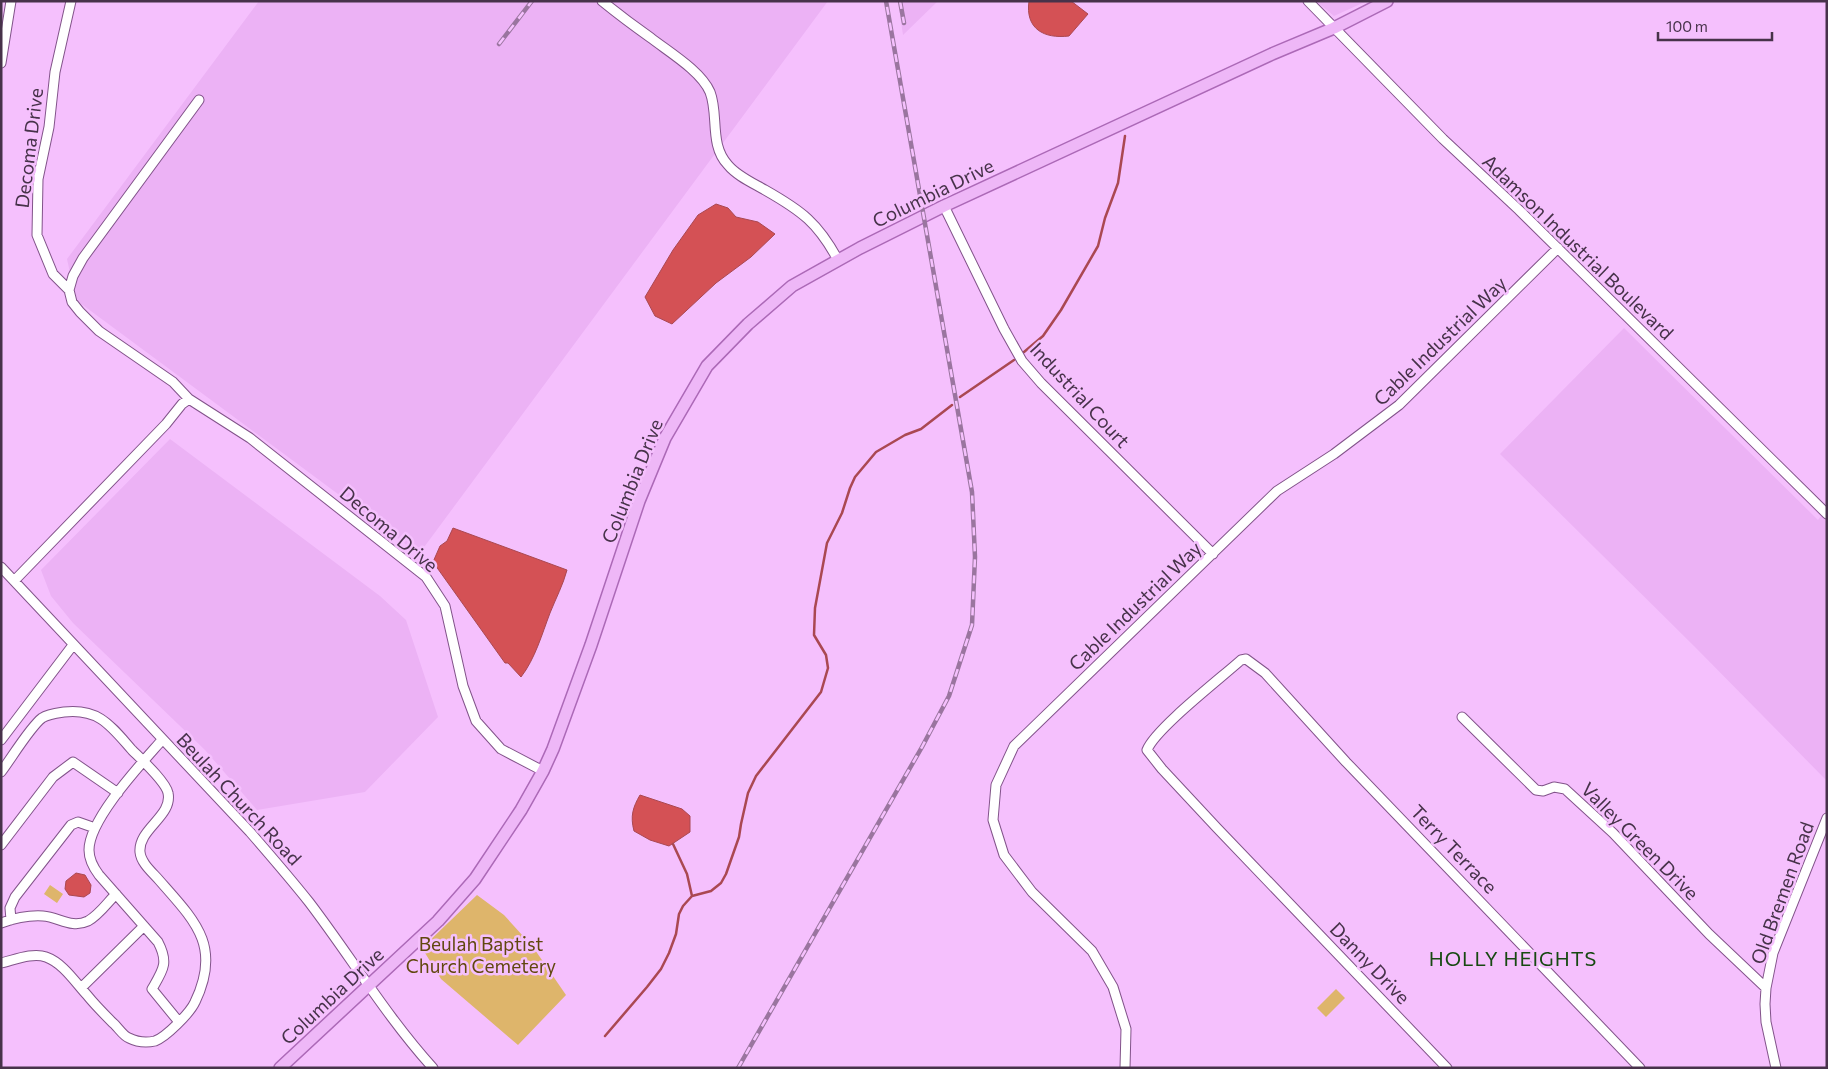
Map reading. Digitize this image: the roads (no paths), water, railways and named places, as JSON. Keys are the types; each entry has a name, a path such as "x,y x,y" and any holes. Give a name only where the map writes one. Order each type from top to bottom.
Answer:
{"main road":[{"name":"Columbia Drive","path":"280,1068 438,921 475,879 521,810 543,770 591,645 639,501 665,438 707,366 748,324 792,286 838,260 944,206 1272,54 1334,28 1387,1"}],"street":[{"path":"1,63 11,1"},
{"name":"Decoma Drive","path":"71,1 55,72 49,127 38,179 37,235 53,274 69,290 72,302 98,331 173,382 189,398 250,438 426,577 445,606 463,686 476,721 501,749 543,770"},
{"path":"602,1 701,78 710,92 714,107 714,125 719,152 728,165 745,179 805,216 817,227 838,260"},
{"name":"Adamson Industrial Boulevard","path":"1308,1 1443,139 1558,248 1827,514"},
{"path":"69,290 73,276 83,258 199,100"},
{"name":"Industrial Court","path":"944,206 1004,330 1022,360 1041,383 1213,554"},
{"name":"Cable Industrial Way","path":"1125,1068 1126,1029 1113,986 1092,951 1032,892 1004,855 993,820 996,785 1014,746 1278,491 1334,454 1399,405 1558,248"},
{"path":"14,581 189,398"},
{"name":"Beulah Church Road","path":"1,567 250,832 283,870 308,901 394,1021 433,1068"},
{"path":"1,740 73,645"},
{"name":"Terry Terrace","path":"1240,660 1246,659 1265,674 1346,762 1640,1068"},
{"name":"Danny Drive","path":"1240,660 1155,737 1147,750 1162,769 1447,1068"},
{"path":"1,772 42,718 56,713 76,711 99,717 109,724 156,774 168,792 168,803 140,844 140,853 144,863 195,923 205,942 207,956 201,990 192,1008 164,1037 145,1043 128,1038 64,969 47,957 26,957 1,962"},
{"name":"Valley Green Drive","path":"1462,717 1536,790 1543,791 1554,787 1565,789 1613,833 1709,934 1766,988"},
{"path":"162,740 118,793 92,832 89,850 91,864 158,942 164,953 164,966 152,989 179,1022"},
{"path":"1,846 53,777 73,762 118,793"},
{"name":"Old Bremen Road","path":"1776,1068 1766,1022 1766,988 1773,953 1827,818"},
{"path":"11,920 10,908 15,897 70,825 78,822 95,828"},
{"path":"1,923 30,915 46,916 70,924 81,923 98,913 116,894"},
{"path":"80,988 144,926"}],"waterway":[{"path":"1024,352 1043,336 1061,310 1098,246 1105,218 1118,183 1125,136"},
{"path":"960,397 1014,360"},
{"path":"605,1036 661,969 676,934 679,914 683,906 692,896 711,891 721,883 739,837 748,793 756,776 821,692 828,668 826,655 814,635 815,608 827,543 842,513 855,477 876,452 905,435 921,429 952,405"},
{"path":"673,844 687,874 692,896"}],"railway":[{"path":"499,44 532,1"},
{"path":"738,1068 922,747 949,696 972,625 975,557 972,492 886,1"},
{"path":"900,1 904,23"}],"district":[{"name":"HOLLY HEIGHTS","path":"1513,959"}],"park label":[{"name":"Beulah Baptist Church Cemetery","path":"481,955"}]}
